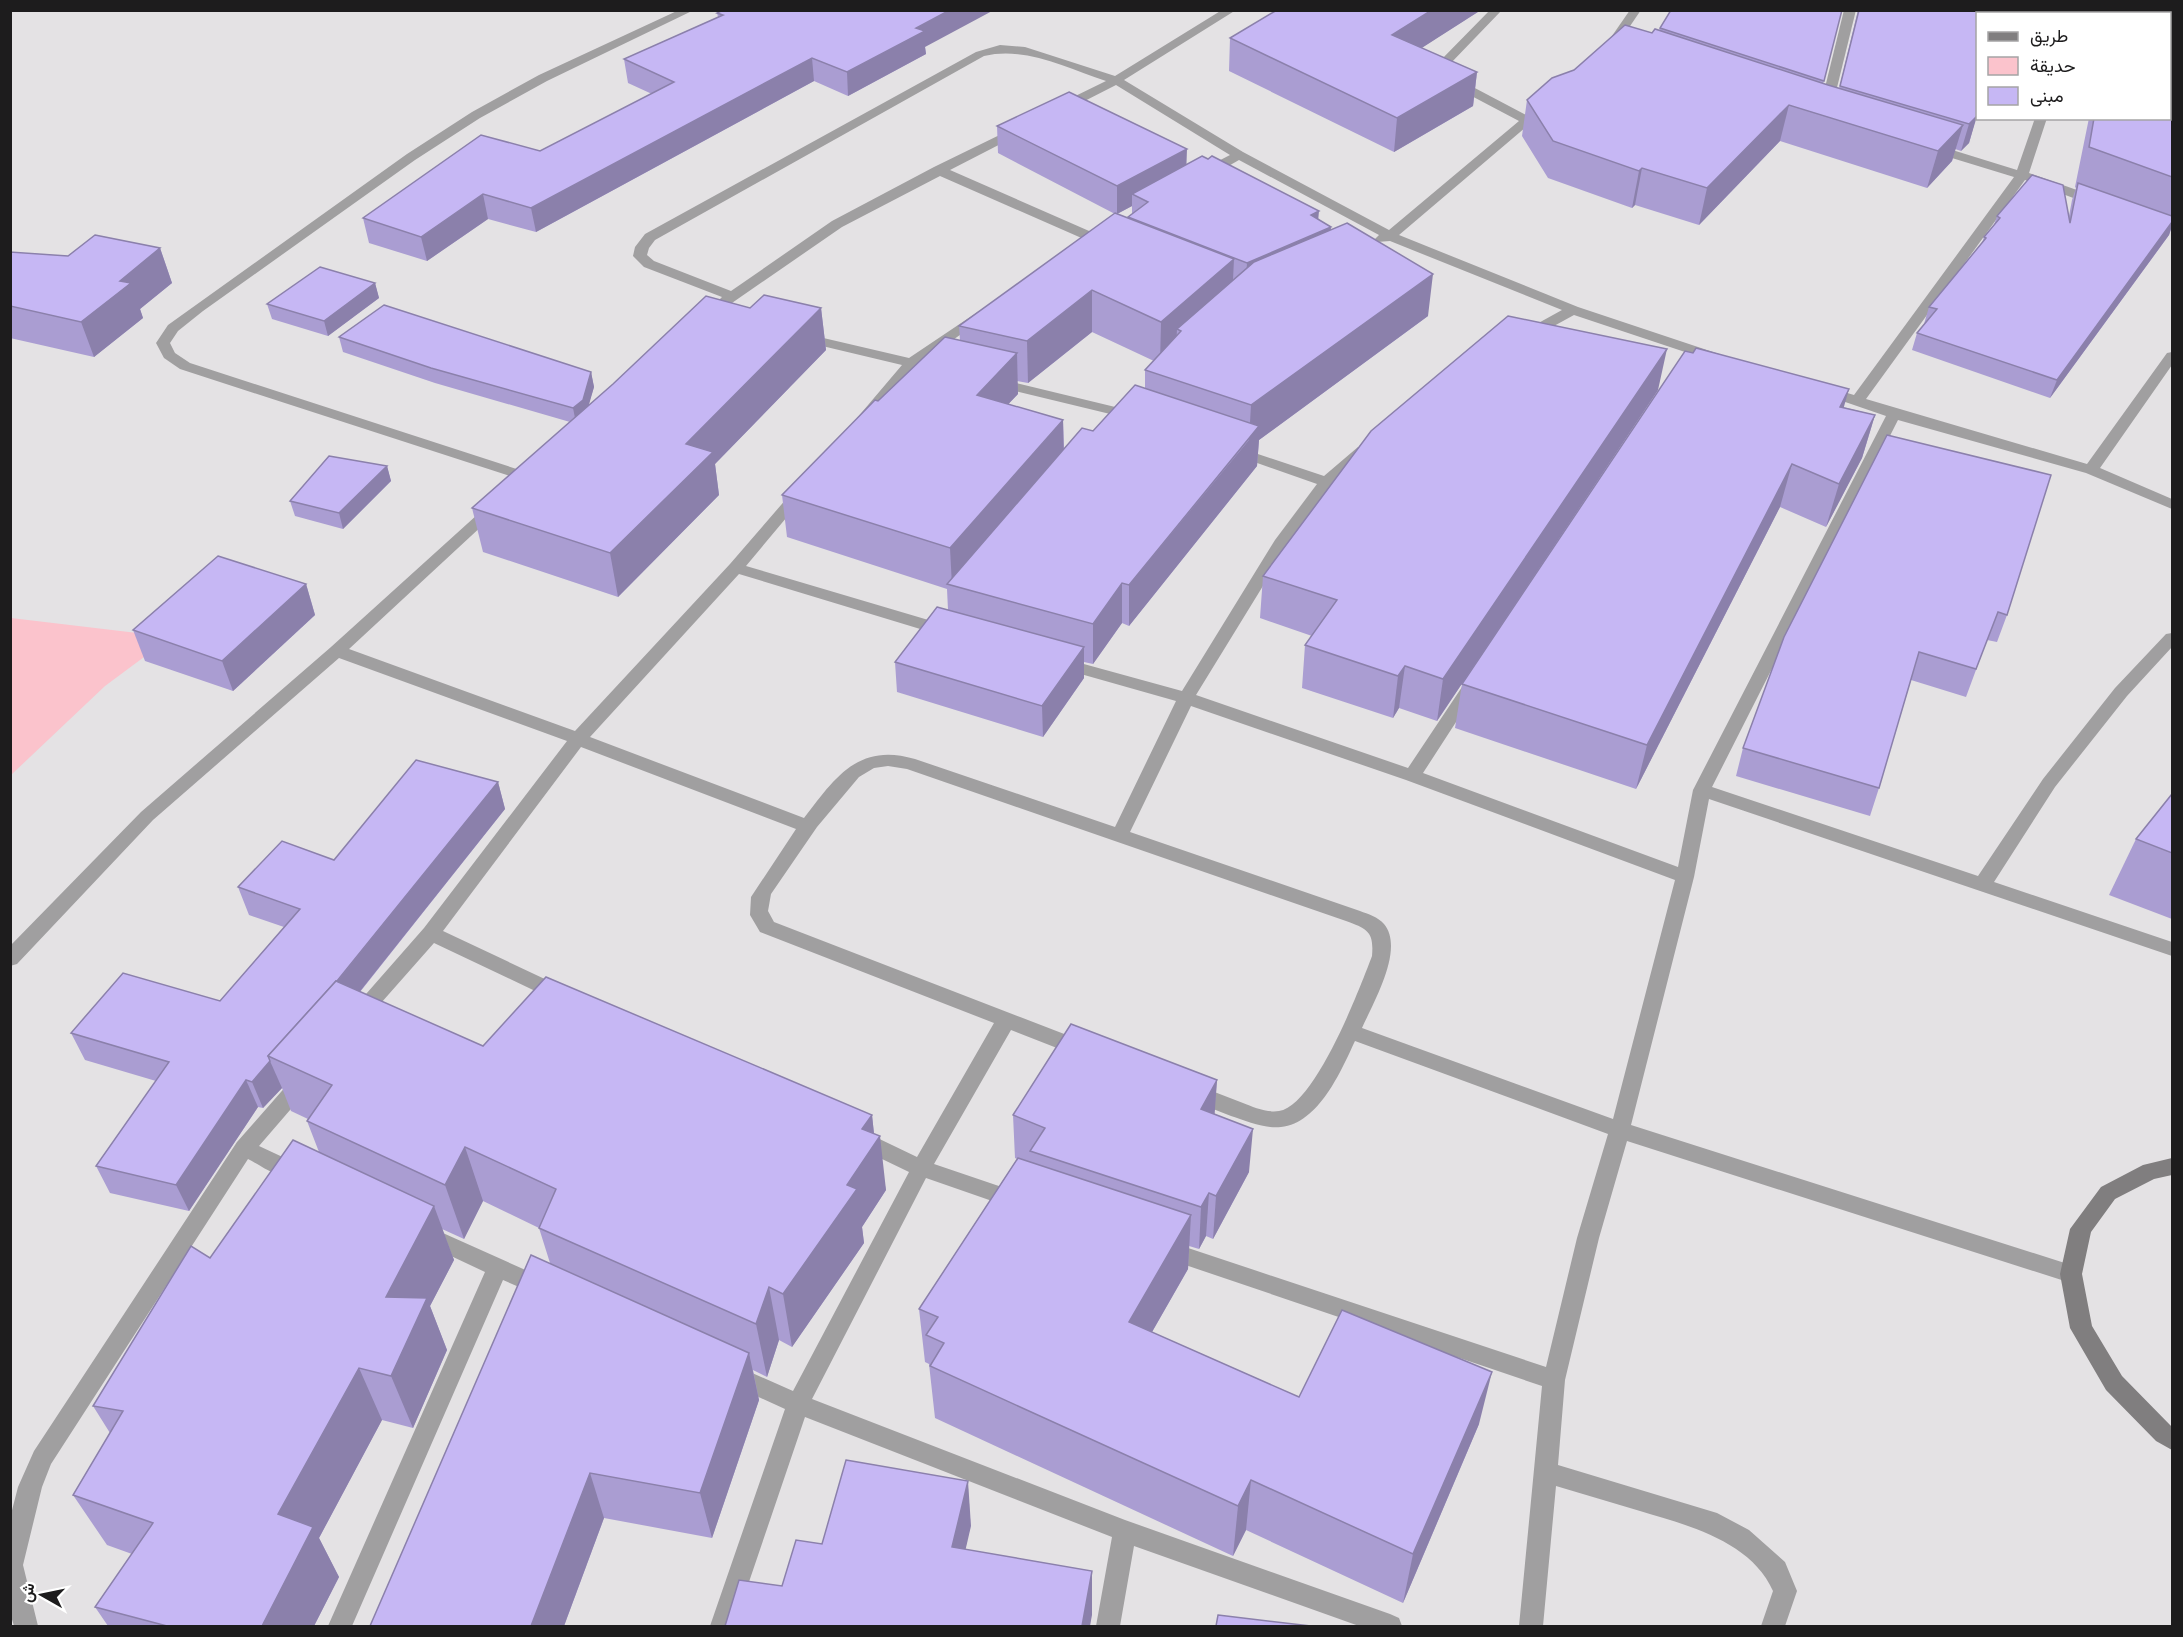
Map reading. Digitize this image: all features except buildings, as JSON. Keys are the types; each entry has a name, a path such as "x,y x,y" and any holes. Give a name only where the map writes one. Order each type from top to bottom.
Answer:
{"street":[{"path":"10,959 147,816 337,651 532,473 185,366 169,355 163,343 173,328 411,157 476,115 543,78 689,10"},
{"path":"716,309 837,225 938,170 1116,80 1231,10"},
{"path":"1497,10 1443,64 1449,79 1528,121"},
{"path":"1611,50 1636,10"},
{"path":"1824,115 1850,10"},
{"path":"732,296 649,264 640,256 642,247 650,237 990,50 1025,51 1116,80 1239,155 1390,236 1690,356 1727,361"},
{"path":"1369,245 1390,236 1553,98"},
{"path":"1858,400 2022,175 2041,120"},
{"path":"1923,145 2022,175 2108,206"},
{"path":"1189,182 1239,155"},
{"path":"938,170 1084,240 1120,249"},
{"path":"1084,240 1109,226"},
{"path":"858,425 912,362 986,309"},
{"path":"1512,343 1573,310"},
{"path":"787,334 935,368"},
{"path":"2091,470 2172,356"},
{"path":"981,378 1124,407 1152,422"},
{"path":"1814,387 1894,414 2091,470 2172,504"},
{"path":"1104,429 1124,407"},
{"path":"1532,1626 1554,1380 1588,1238 1620,1130 1685,877 1702,790 1894,414"},
{"path":"1120,835 1186,698 1283,540 1326,482 1379,436"},
{"path":"1217,444 1326,482"},
{"path":"345,1031 431,933 578,739 736,568 812,478"},
{"path":"736,568 936,622 965,636"},
{"path":"1983,884 2049,783 2121,692 2172,638"},
{"path":"337,651 578,739 808,827"},
{"path":"1042,658 1186,698 1412,776 1685,877"},
{"path":"1412,776 1484,667"},
{"path":"891,760 909,763 1120,835 1370,922 1380,931 1383,944 1382,956 1351,1032 1315,1095 1299,1112 1284,1119 1261,1117 1238,1110 767,927 759,917 757,905 762,892 808,827 849,775 862,765 875,761 891,760"},
{"path":"1702,790 2172,949"},
{"path":"431,933 580,1004"},
{"path":"722,1626 798,1404 921,1168 1006,1021"},
{"path":"1351,1032 1620,1130 2072,1274"},
{"path":"26,1626 11,1565 30,1487 42,1458 244,1148 314,1067"},
{"path":"846,1132 921,1168 1034,1206"},
{"path":"244,1148 318,1183"},
{"path":"2172,1167 2150,1171 2108,1193 2081,1229 2072,1274 2081,1328 2114,1383 2172,1440"},
{"path":"402,1223 562,1297"},
{"path":"1147,1244 1554,1380"},
{"path":"340,1626 497,1268"},
{"path":"712,1365 798,1404 1125,1531 1390,1626"},
{"path":"1545,1472 1708,1521 1741,1538 1776,1570 1785,1591 1773,1626"},
{"path":"1108,1626 1125,1531"}],"green space":[{"path":"11,618 171,637 105,686 11,775"}]}
